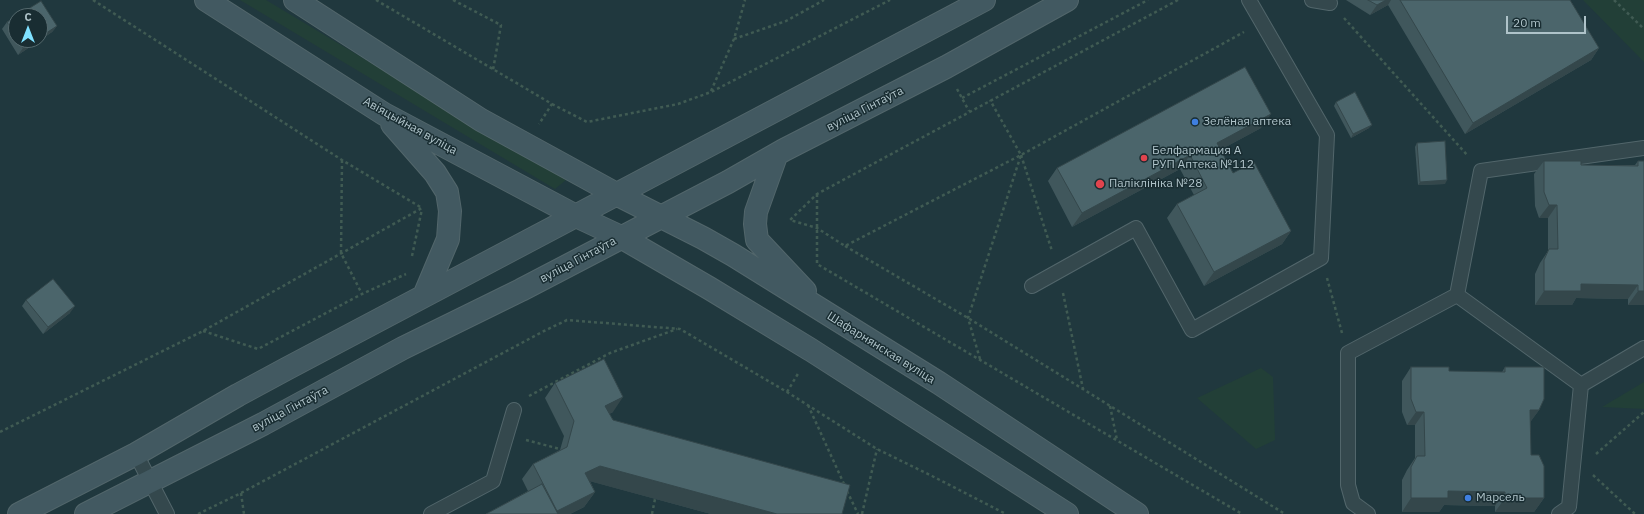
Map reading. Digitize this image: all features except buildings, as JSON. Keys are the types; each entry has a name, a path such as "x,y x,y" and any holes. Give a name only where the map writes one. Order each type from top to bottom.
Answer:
{"main road":[{"name":"Авіяцыйная вуліца","path":"206,0 384,114 576,216 622,237"},
{"path":"296,0 481,120 618,195"},
{"path":"20,514 136,454 238,395 618,195 705,146 984,0"},
{"name":"вуліца Гінтаўта","path":"86,514 263,424 403,348 521,290 946,67 1067,0"},
{"path":"384,114 435,173 447,192 450,211 448,239 424,296"},
{"path":"776,156 756,212 755,224 758,240 825,313"},
{"name":"Шафарнянская вуліца","path":"618,195 733,255 939,383 1137,514"},
{"path":"622,237 811,350 1067,514"}],"lane":[{"path":"1032,286 1136,228 1192,330 1321,258 1327,135 1249,0"},
{"path":"1312,0 1330,3"},
{"path":"1457,294 1481,171 1644,148"},
{"path":"1368,514 1353,503 1348,485 1348,353 1457,294"},
{"path":"1457,294 1581,385"},
{"path":"1581,385 1644,348"},
{"path":"1559,514 1569,507 1578,461 1581,385"},
{"path":"431,514 493,481 514,410"},
{"path":"136,454 167,514"}],"path":[{"path":"93,0 342,160 422,208"},
{"path":"376,0 493,70 587,122 678,104 711,92 890,0"},
{"path":"453,0 501,24 493,70"},
{"path":"711,92 734,39 744,0"},
{"path":"734,39 786,21 824,0"},
{"path":"962,98 1148,0"},
{"path":"1178,0 817,194 790,220 817,228 968,318 1285,514"},
{"path":"1614,0 1644,29"},
{"path":"1330,3 1481,171"},
{"path":"845,246 1020,155 1262,22"},
{"path":"956,87 969,111"},
{"path":"980,360 968,318 1020,155 990,100"},
{"path":"539,124 552,104"},
{"path":"342,160 341,253 362,294"},
{"path":"817,194 817,264 1242,514"},
{"path":"0,432 203,331 422,208"},
{"path":"411,258 422,208"},
{"path":"1321,258 1348,353"},
{"path":"203,331 258,349 362,294 408,272"},
{"path":"198,514 241,493 537,334 567,320 680,329 877,449 1006,514"},
{"path":"514,410 528,396 610,354 680,329"},
{"path":"807,405 858,514"},
{"path":"1110,406 1117,440"},
{"path":"1635,514 1578,461 1644,412"},
{"path":"506,435 560,449"},
{"path":"862,514 877,449"},
{"path":"241,493 244,514"},
{"path":"652,514 655,499"}],"green space":[{"path":"240,0 266,0 566,180 555,189"},
{"path":"1583,0 1644,0 1644,62"},
{"path":"1261,368 1273,377 1275,440 1256,449 1197,398"},
{"path":"1644,382 1644,409 1602,407"}],"place":[{"name":"Зелёная аптека","path":"1195,122"},
{"name":"Белфармация А РУП Аптека №112","path":"1144,158"},
{"name":"Паліклініка №28","path":"1100,184"},
{"name":"Марсель","path":"1468,498"}]}
